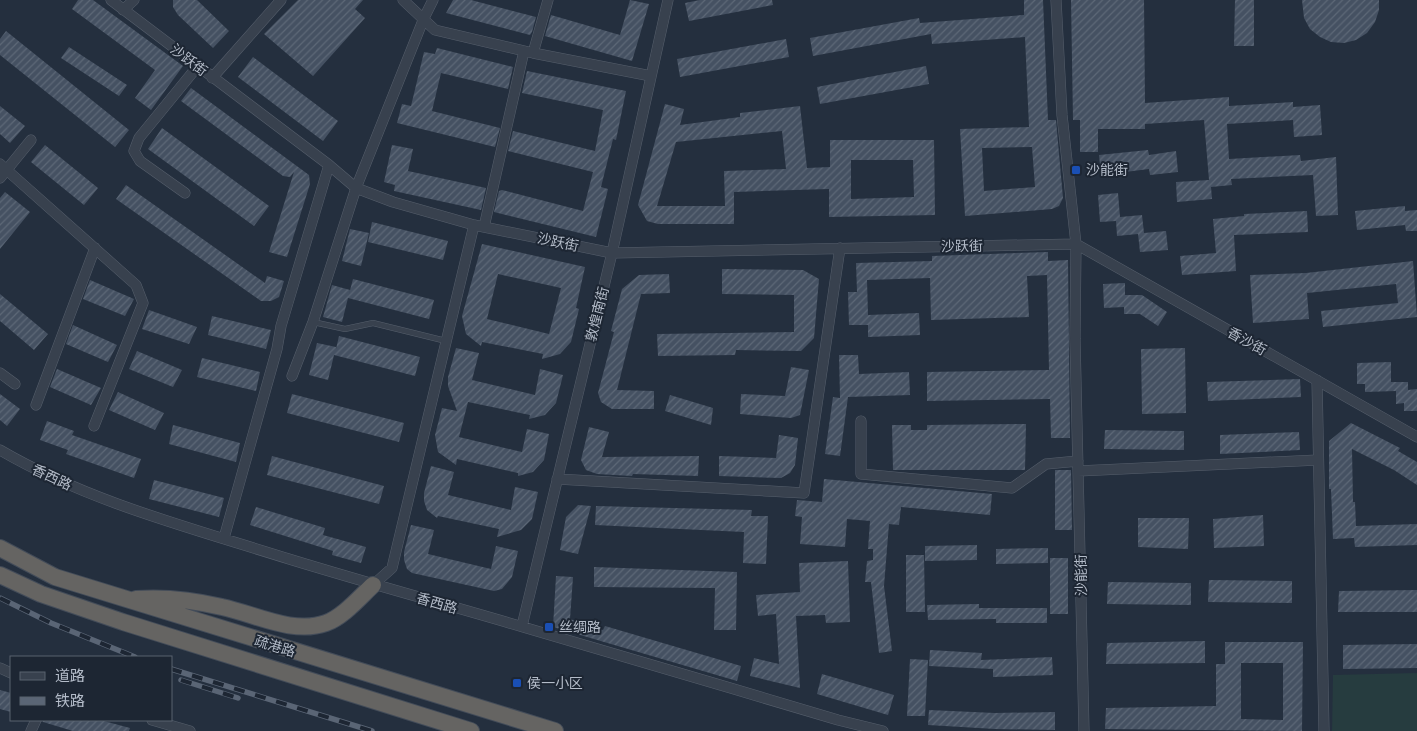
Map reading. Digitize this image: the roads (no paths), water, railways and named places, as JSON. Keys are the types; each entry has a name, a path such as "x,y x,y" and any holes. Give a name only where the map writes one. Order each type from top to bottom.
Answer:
{"highway":[{"name":"疏港路","path":"0,548 55,577 555,731"},
{"path":"1,576 41,594 123,622 471,731"},
{"path":"125,600 166,597 223,607 272,621 305,627 327,623 373,585"}],"street":[{"name":"沙跃街","path":"111,0 329,165 356,188 393,202 479,226 612,253 1076,244"},
{"path":"123,10 134,0"},
{"path":"212,78 281,0"},
{"path":"404,0 435,30 528,52 651,76"},
{"path":"292,376 313,322 356,188 424,18 433,0"},
{"path":"373,585 392,568 447,341 528,52 548,0"},
{"name":"敦煌南街","path":"522,626 612,253 668,0"},
{"name":"沙能街","path":"1056,0 1062,115 1076,244 1078,466 1084,731"},
{"path":"185,193 140,161 134,151 139,138 197,66"},
{"path":"31,140 2,170 136,285 142,303 94,426"},
{"path":"224,538 277,349 281,326 329,165"},
{"name":"香沙街","path":"1076,244 1417,437"},
{"path":"36,405 95,248"},
{"path":"557,479 804,493 840,248"},
{"path":"0,372 15,384"},
{"path":"1317,380 1324,731"},
{"path":"861,421 861,474 1012,488 1046,464 1078,466 1318,460"},
{"name":"香西路","path":"0,450 23,463 102,499 224,538 373,585 522,626 838,720 883,731"},
{"path":"164,727 190,731"}],"lane":[{"path":"313,322 345,329 373,323 447,341"}],"railway":[{"path":"0,598 51,623 133,656"},
{"path":"172,669 372,731"},
{"path":"181,680 238,698"}],"place":[{"name":"沙能街","path":"1076,170"},
{"name":"丝绸路","path":"549,627"},
{"name":"侯一小区","path":"517,683"}]}
